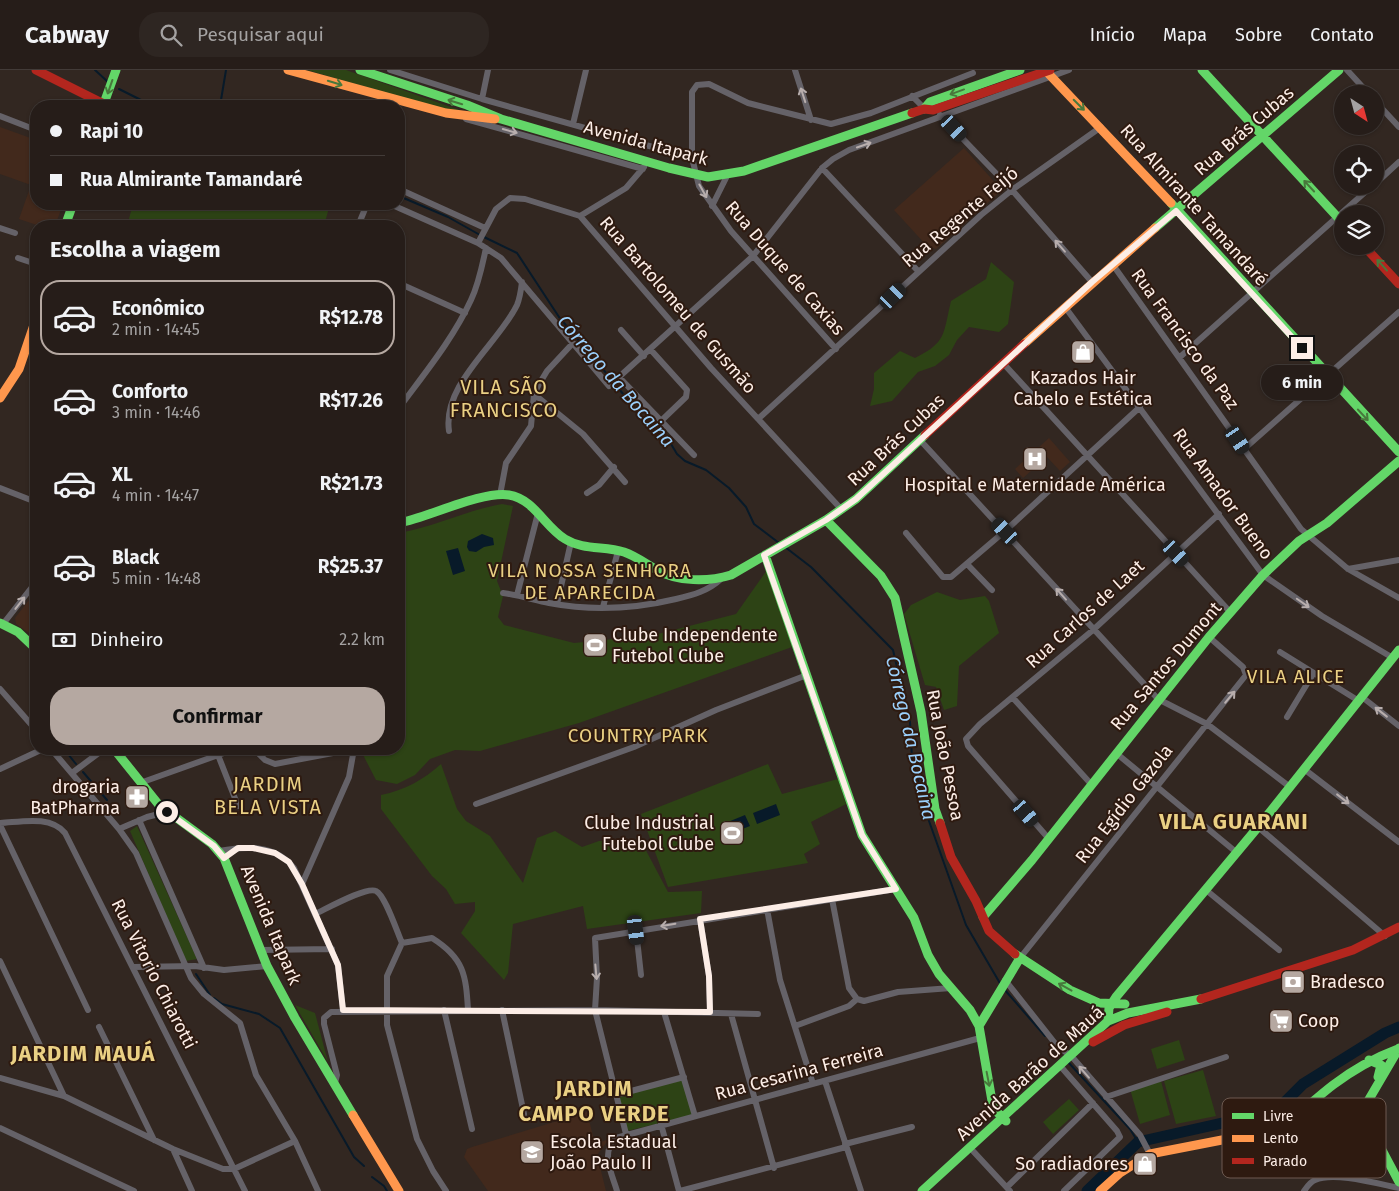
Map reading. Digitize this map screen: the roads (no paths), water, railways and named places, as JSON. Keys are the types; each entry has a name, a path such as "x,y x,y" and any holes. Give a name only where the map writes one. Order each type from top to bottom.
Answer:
{"street":[{"path":"36,70 94,100"},
{"path":"108,100 116,70"},
{"path":"288,70 398,100"},
{"name":"Avenida Itapark","path":"360,70 644,166 708,177 727,176 924,109 933,110 1047,71"},
{"path":"390,70 482,99 692,158"},
{"path":"482,99 488,70"},
{"path":"573,124 586,70"},
{"path":"486,248 501,258 608,385 644,356 753,256 822,168 833,159 850,150 942,116 980,93 973,72 844,122 831,124 811,120 795,70"},
{"name":"Avenida Itapark","path":"980,93 1020,70"},
{"path":"1047,71 1069,70"},
{"path":"1202,70 1334,213"},
{"name":"Rua Brás Cubas","path":"500,494 524,500 555,531 571,542 618,551 666,574 697,579 721,579 842,510 1092,282 1339,70"},
{"path":"1347,70 1361,85"},
{"name":"Rua Almirante Tamandaré","path":"1047,71 1101,127 1327,376 1399,452"},
{"name":"Rua Duque de Caxias","path":"811,120 748,103 709,84 700,84 694,88 691,98 692,158 695,174 712,206 753,256 836,349"},
{"path":"912,96 924,109 942,116 1012,190 1092,282"},
{"path":"405,102 644,166 626,188 580,216"},
{"path":"1384,111 1399,127"},
{"path":"446,113 501,119"},
{"path":"0,116 30,128"},
{"name":"Rua Regente Feijó","path":"758,419 836,349 918,271 1012,190 1101,127"},
{"path":"1384,176 1399,162"},
{"path":"822,168 918,271"},
{"name":"Rua Duque de Caxias","path":"712,206 727,176"},
{"path":"405,192 482,235 486,248 478,282 465,312 425,375 405,400"},
{"path":"1354,205 1364,195"},
{"name":"Rua Bartolomeu de Gusmão","path":"482,235 496,209 510,198 533,201 580,216 675,326 842,510"},
{"path":"405,209 482,235"},
{"path":"1180,357 1334,224"},
{"path":"0,228 15,233"},
{"path":"1372,255 1399,284"},
{"path":"18,258 30,262"},
{"name":"Rua Francisco da Paz","path":"1113,265 1296,522 1308,535 1348,569 1399,598"},
{"path":"449,431 449,419 454,398 473,367 514,311 522,282"},
{"path":"405,286 465,312"},
{"name":"Rua Amador Bueno","path":"1066,307 1263,574 1322,616 1393,658"},
{"path":"1244,449 1399,312"},
{"path":"621,330 644,356"},
{"path":"0,398 14,378 30,339"},
{"path":"405,521 500,494 506,463 531,426 534,394 547,371 573,343"},
{"path":"650,349 687,390 686,397 661,421"},
{"path":"1003,363 1231,613"},
{"path":"617,378 694,455"},
{"path":"534,394 583,434 614,467 625,482"},
{"path":"906,533 943,577 951,577 1005,531 1140,407"},
{"path":"920,440 1158,700 1207,724 1290,788"},
{"name":"Rua Santos Dumont","path":"983,917 1049,839 1209,637 1263,574 1299,541 1326,523 1399,462"},
{"path":"587,493 599,485 614,467"},
{"path":"0,488 30,500"},
{"path":"517,595 538,513"},
{"name":"Rua Carlos de Laet","path":"1049,839 968,746 966,739 969,734 1093,630 1218,514"},
{"name":"Rua João Pessoa","path":"826,520 881,576 895,598 921,712 935,808 951,857 976,901 993,937 1020,958 1070,990 1100,1003 1125,1004"},
{"path":"557,604 571,542"},
{"path":"603,607 618,551"},
{"path":"766,554 862,835 914,918 928,955 951,988 970,1010 979,1026 992,1101 1004,1119"},
{"path":"1348,569 1399,560"},
{"path":"967,564 992,590"},
{"path":"503,592 557,604 603,607 643,606 686,597 704,591 721,579"},
{"path":"30,589 1,623 30,643"},
{"name":"Rua Egídio Gazola","path":"1020,958 1068,900 1156,786 1241,684 1246,675 1243,667 1209,637"},
{"path":"1108,1021 1111,1004 1290,788 1399,650"},
{"path":"1280,652 1313,674 1361,699 1399,726"},
{"path":"1287,718 1313,674"},
{"path":"476,804 634,747 716,710 807,675"},
{"path":"0,689 30,723"},
{"path":"1012,698 1092,784"},
{"path":"1116,752 1236,852"},
{"path":"0,769 30,755"},
{"path":"56,755 130,844 142,865 184,966 198,988 240,1023 256,1075 295,1141 318,1191"},
{"path":"72,773 96,755"},
{"name":"Avenida Itapark","path":"119,755 140,783 167,812 222,854 267,966 295,1018 399,1191"},
{"path":"140,783 218,755 238,806"},
{"path":"260,755 265,760 275,764 322,755"},
{"path":"302,884 349,777 353,755"},
{"path":"1304,769 1399,842"},
{"path":"119,829 138,820 167,812"},
{"path":"138,820 204,968"},
{"name":"Rua Vitorio Chiarotti","path":"0,824 46,821 58,825 62,829 134,967 245,1191"},
{"path":"0,824 88,1010"},
{"path":"1258,827 1386,936"},
{"path":"222,854 238,848 267,850 284,858 294,868 332,949 342,980 343,1010"},
{"path":"315,914 370,889 375,890 382,898 402,943 387,976 387,1025 417,1138 433,1171 446,1191"},
{"path":"617,1191 608,1151 616,1138 626,1134 595,1010 597,978 593,941 598,936 896,889"},
{"path":"1206,890 1279,950"},
{"path":"832,899 849,988 857,999 864,1001 898,992 951,988"},
{"path":"767,909 780,980 813,1084"},
{"path":"700,919 709,976 710,1012"},
{"name":"Avenida Barão de Mauá","path":"922,1191 1004,1119 1108,1021 1128,1013 1215,996 1337,957 1386,936 1399,927"},
{"path":"636,930 641,975"},
{"name":"Avenida Barão de Mauá","path":"1067,1061 1102,1035 1138,1020 1211,1002 1338,960 1399,932"},
{"path":"402,943 432,938 452,953 463,969 466,978 468,1010"},
{"path":"261,950 332,949"},
{"path":"979,1026 1020,958"},
{"path":"0,961 64,1096"},
{"path":"134,967 184,966 224,970 267,966"},
{"path":"1102,1035 1123,1021 1128,1013 1125,1004 1126,992 1132,980"},
{"path":"1003,984 1058,1047 1093,1103 1120,1134 1118,1140 1064,1191"},
{"path":"794,1026 849,1006 857,999"},
{"path":"335,1083 337,1075 324,1018 331,1012 343,1010 595,1010 758,1014"},
{"path":"444,1010 472,1129"},
{"path":"502,1010 524,1114"},
{"path":"970,1010 986,1013"},
{"path":"664,1012 695,1116"},
{"path":"732,1014 774,1168"},
{"path":"99,1027 154,1140"},
{"name":"Rua Cesarina Ferreira","path":"626,1134 980,1038"},
{"path":"1314,1098 1346,1074 1369,1060 1399,1048"},
{"path":"1370,1098 1399,1048"},
{"path":"1106,1096 1226,1057"},
{"path":"1369,1060 1381,1065 1377,1085"},
{"path":"1067,1061 1106,1096 1140,1135 1148,1150"},
{"path":"616,1095 684,1077"},
{"path":"0,1078 64,1096 173,1149 217,1167 234,1168 295,1141"},
{"path":"825,1081 861,1191"},
{"path":"973,1151 1008,1189 1093,1103"},
{"name":"Avenida Barão de Mauá","path":"930,1191 1004,1119"},
{"path":"661,1124 680,1191 774,1168 846,1145 912,1127"},
{"path":"0,1128 134,1191"},
{"path":"1100,1191 1148,1150 1222,1139"},
{"path":"173,1149 192,1191"},
{"path":"1386,1157 1399,1182"},
{"path":"1304,1191 1310,1183 1322,1178 1354,1180 1399,1188"}],"water":[{"path":"482,534 493,538 494,545 484,547 476,552 469,551 467,547 468,541"},
{"path":"458,548 465,571 453,575 446,551"},
{"path":"776,804 780,815 757,824 753,813"},
{"path":"745,815 750,826 727,835 723,824"}],"waterway":[{"name":"Córrego da Bocaina","path":"95,70 108,82"},
{"path":"221,100 226,70"},
{"name":"Córrego da Bocaina","path":"119,89 141,100"},
{"name":"Córrego da Bocaina","path":"405,199 448,217 480,235"},
{"name":"Córrego da Bocaina","path":"484,237 517,253 559,317 612,380"},
{"name":"Córrego da Bocaina","path":"615,384 649,426 671,444 677,454 685,461 706,470 729,488 746,507 754,524 779,543"},
{"name":"Córrego da Bocaina","path":"785,547 811,567 893,650 910,722 912,758 929,821 966,925 1001,985"},
{"path":"69,755 76,764"},
{"path":"83,772 107,800"},
{"path":"196,974 210,995"},
{"name":"Córrego da Bocaina","path":"1004,989 1045,1036"},
{"path":"214,998 222,1004 259,1014 280,1028 354,1157 364,1166"},
{"path":"1289,1098 1303,1084 1385,1033 1399,1027"},
{"name":"Córrego da Bocaina","path":"1068,1062 1130,1129 1138,1142"},
{"path":"1087,1191 1138,1142 1222,1123"},
{"path":"372,1177 384,1186 387,1191"}],"place":[{"name":"Kazados Hair Cabelo e Estética","path":"1083,352"},
{"name":"Hospital e Maternidade América","path":"1035,459"},
{"name":"Clube Independente Futebol Clube","path":"595,645"},
{"name":"drogaria BatPharma","path":"137,797"},
{"name":"Clube Industrial Futebol Clube","path":"732,833"},
{"name":"Bradesco","path":"1293,982"},
{"name":"Coop","path":"1281,1021"},
{"name":"Escola Estadual João Paulo II","path":"532,1152"},
{"name":"So radiadores","path":"1145,1164"}],"district":[{"name":"VILA SÃO FRANCISCO","path":"504,398"},
{"name":"VILA NOSSA SENHORA DE APARECIDA","path":"590,581"},
{"name":"VILA ALICE","path":"1296,676"},
{"name":"COUNTRY PARK","path":"638,735"},
{"name":"JARDIM BELA VISTA","path":"268,796"},
{"name":"VILA GUARANI","path":"1234,821"},
{"name":"JARDIM MAUÁ","path":"83,1053"},
{"name":"JARDIM CAMPO VERDE","path":"594,1100"}]}
